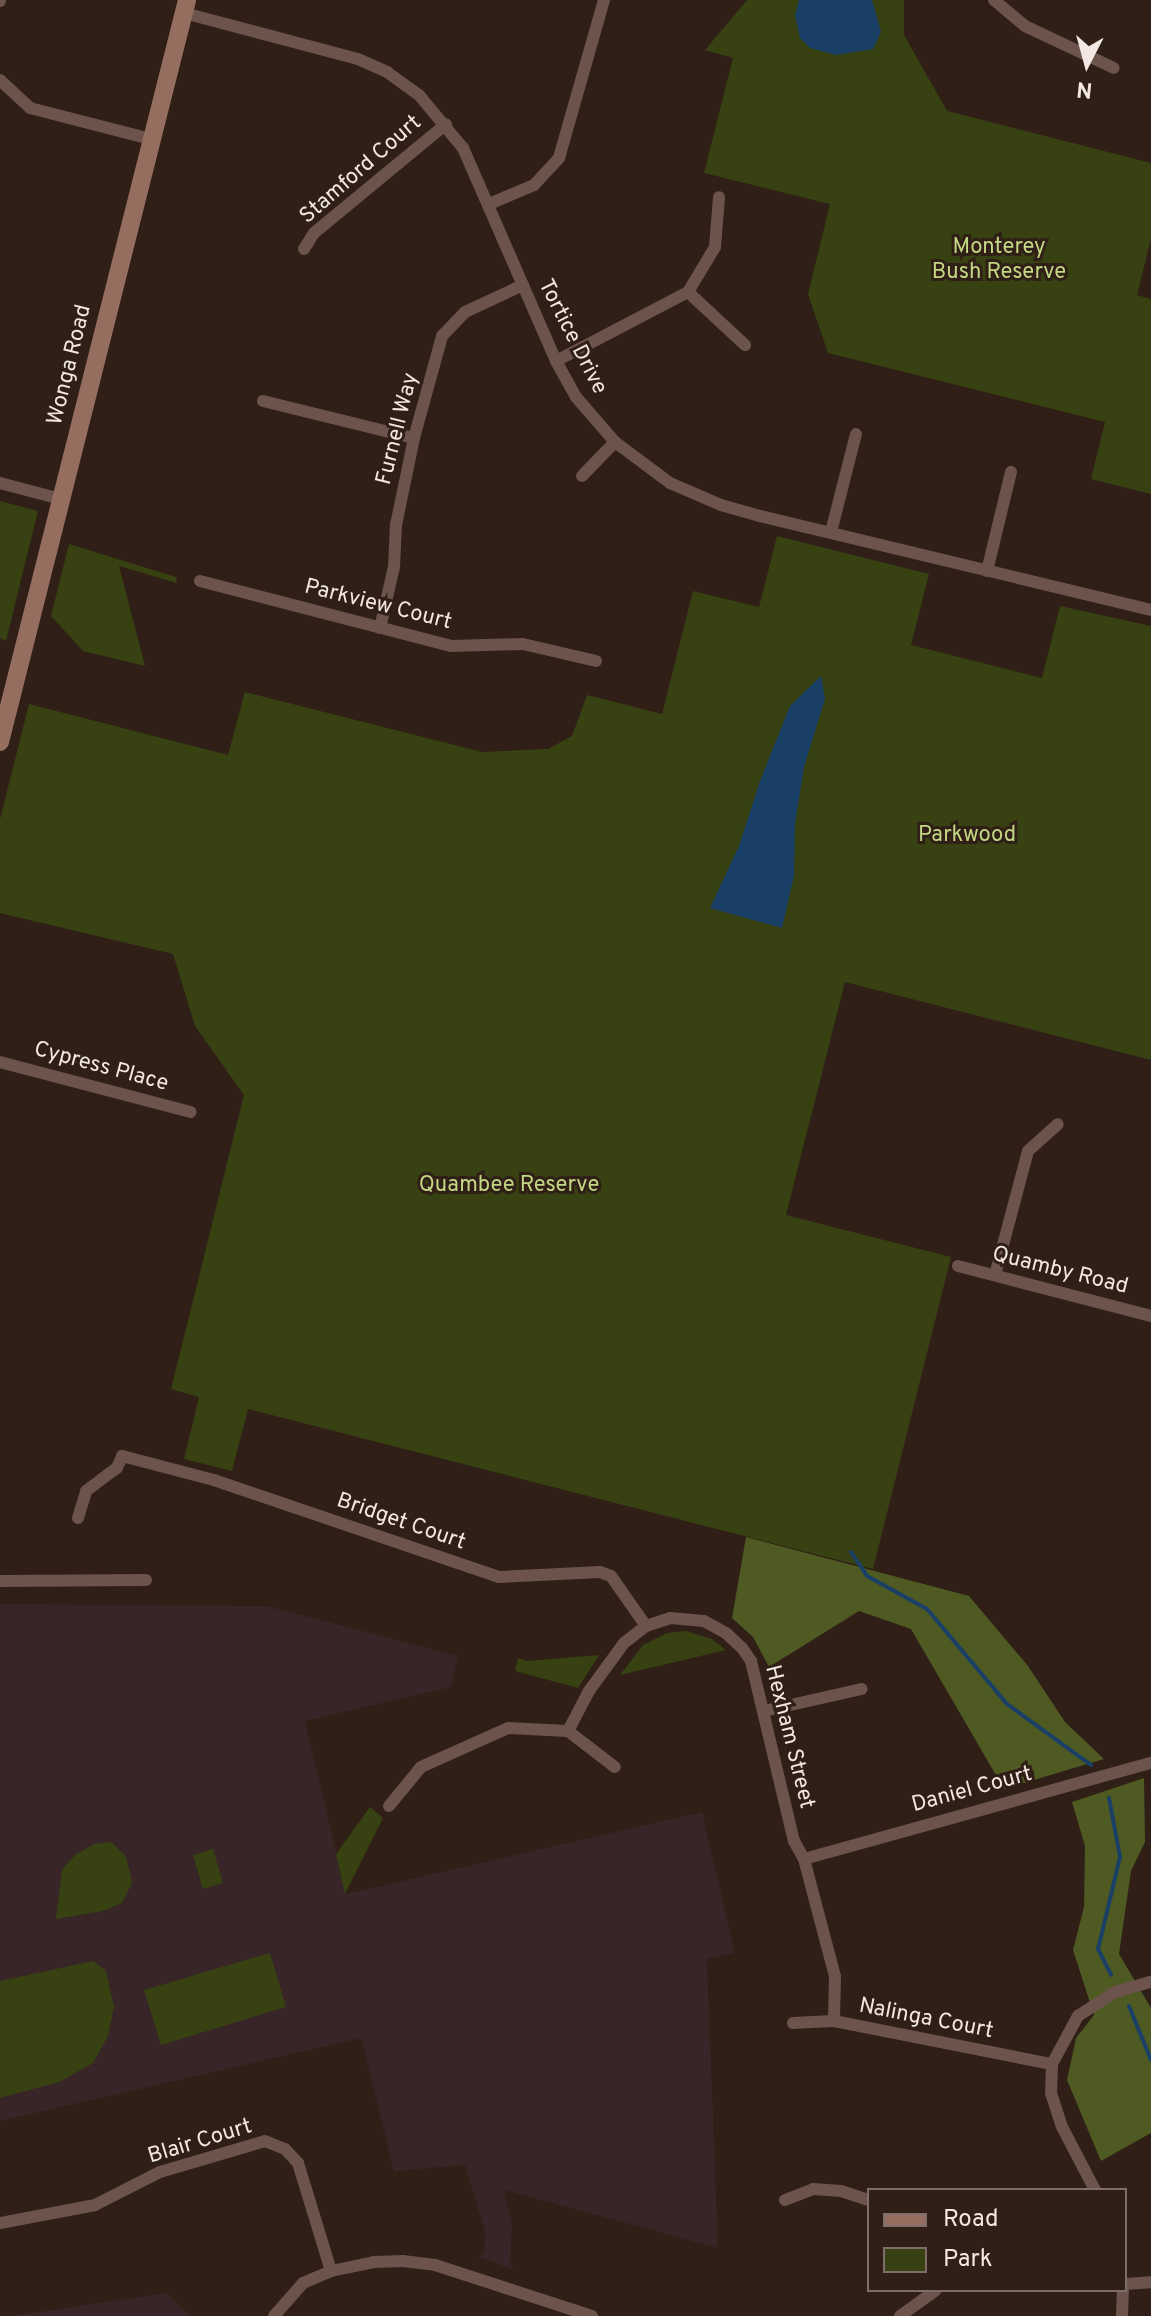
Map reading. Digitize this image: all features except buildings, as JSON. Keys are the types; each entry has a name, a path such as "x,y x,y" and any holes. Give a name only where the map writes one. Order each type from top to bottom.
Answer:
{"main road":[{"name":"Wonga Road","path":"0,742 186,7"}],"street":[{"path":"489,204 534,185 559,158 604,0"},
{"path":"994,0 1025,26 1114,68"},
{"name":"Tortice Drive","path":"186,7 358,59 387,72 419,95 463,148 556,361 576,397 615,442 670,483 721,505 1151,610"},
{"path":"0,80 30,108 151,139"},
{"name":"Stamford Court","path":"304,249 314,233 446,124"},
{"path":"556,361 688,292 715,247 719,197"},
{"name":"Furnell Way","path":"380,628 394,567 396,525 414,438 442,336 465,312 523,285"},
{"path":"688,292 745,345"},
{"path":"263,401 414,438"},
{"path":"831,532 856,434"},
{"path":"582,476 615,442"},
{"path":"987,571 1011,472"},
{"path":"0,483 61,499"},
{"name":"Parkview Court","path":"200,581 451,646 523,644 596,661"},
{"name":"Cypress Place","path":"0,1062 191,1112"},
{"path":"995,1275 1028,1151 1058,1124"},
{"name":"Quamby Road","path":"958,1266 1151,1316"},
{"name":"Bridget Court","path":"78,1518 86,1491 117,1468 122,1456 214,1480 499,1577 600,1572 611,1576 646,1626"},
{"path":"0,1581 146,1580"},
{"name":"Hexham Street","path":"646,1626 670,1618 704,1621 727,1634 751,1661 794,1841 804,1859 835,1976 834,2021"},
{"path":"568,1731 589,1691 624,1643 646,1626"},
{"path":"764,1711 862,1689"},
{"path":"389,1806 421,1767 508,1728 568,1731 615,1767"},
{"name":"Daniel Court","path":"804,1859 850,1843 1151,1763"},
{"path":"1089,2188 1051,2094 1052,2064 1062,2039 1078,2016 1115,1992 1151,1982"},
{"name":"Nalinga Court","path":"793,2023 834,2021 1052,2064"},
{"name":"Blair Court","path":"0,2223 95,2205 160,2172 265,2141 285,2149 298,2163 331,2271"},
{"path":"785,2200 813,2189 841,2191 867,2199"},
{"path":"274,2316 303,2283 331,2271 374,2262 435,2265 592,2316"},
{"path":"1127,2284 1151,2282"},
{"path":"900,2316 933,2292"},
{"path":"1122,2316 1123,2292"}],"shaded area":[{"path":"0,1604 267,1606 458,1656 451,1687 305,1721 346,1894 702,1812 735,1953 707,1959 718,2248 504,2190 512,2226 510,2262 513,2269 477,2257 484,2254 485,2231 465,2165 394,2171 361,2038 0,2121"},
{"path":"166,2293 191,2316 12,2316"}],"green space":[{"name":"Monterey Bush Reserve","path":"747,0 904,0 904,35 947,111 1151,163 1151,239 1137,295 1151,299 1151,494 1091,479 1105,422 828,353 808,294 830,204 704,173 733,58 705,50"},
{"path":"0,501 38,511 6,641 0,638"},
{"name":"Quambee Reserve","path":"777,536 929,574 911,645 1042,678 1060,606 1151,626 1151,1060 845,982 786,1215 951,1257 873,1569 248,1409 232,1471 184,1459 199,1397 171,1389 244,1095 195,1026 173,954 0,913 0,819 29,704 228,755 245,692 482,752 548,749 572,736 587,695 662,714 693,591 759,607"},
{"path":"69,544 176,577 177,583 119,566 145,666 83,651 51,616"},
{"path":"746,1537 969,1596 1028,1666 1065,1722 1104,1759 1004,1789 911,1629 859,1611 769,1667 753,1637 732,1618"},
{"path":"686,1631 712,1639 726,1650 620,1675 643,1645 667,1633"},
{"path":"599,1655 578,1688 515,1671 518,1658 527,1661"},
{"path":"1144,1778 1145,1842 1131,1871 1119,1954 1151,2008 1151,2133 1101,2161 1067,2080 1076,2038 1094,2015 1073,1950 1084,1907 1085,1846 1072,1802"},
{"path":"370,1807 383,1818 345,1894 336,1854"},
{"path":"111,1842 126,1856 132,1883 122,1903 103,1911 56,1919 62,1870 75,1855 94,1844"},
{"path":"213,1849 223,1883 203,1889 193,1855"},
{"path":"270,1953 286,2007 161,2045 144,1990"},
{"path":"93,1961 106,1971 114,2007 108,2036 93,2063 59,2082 0,2098 0,1981"}],"water":[{"path":"799,0 872,0 881,32 873,49 836,55 810,48 800,38 795,15"},
{"path":"821,676 825,699 804,767 795,824 794,876 782,928 710,908 739,846 760,781 790,706"}],"waterway":[{"path":"851,1552 867,1576 927,1609 1007,1704 1091,1765"},
{"path":"1109,1798 1120,1857 1098,1949 1111,1975"},
{"path":"1129,2006 1151,2060"}],"park label":[{"name":"Parkwood","path":"967,836"}]}
